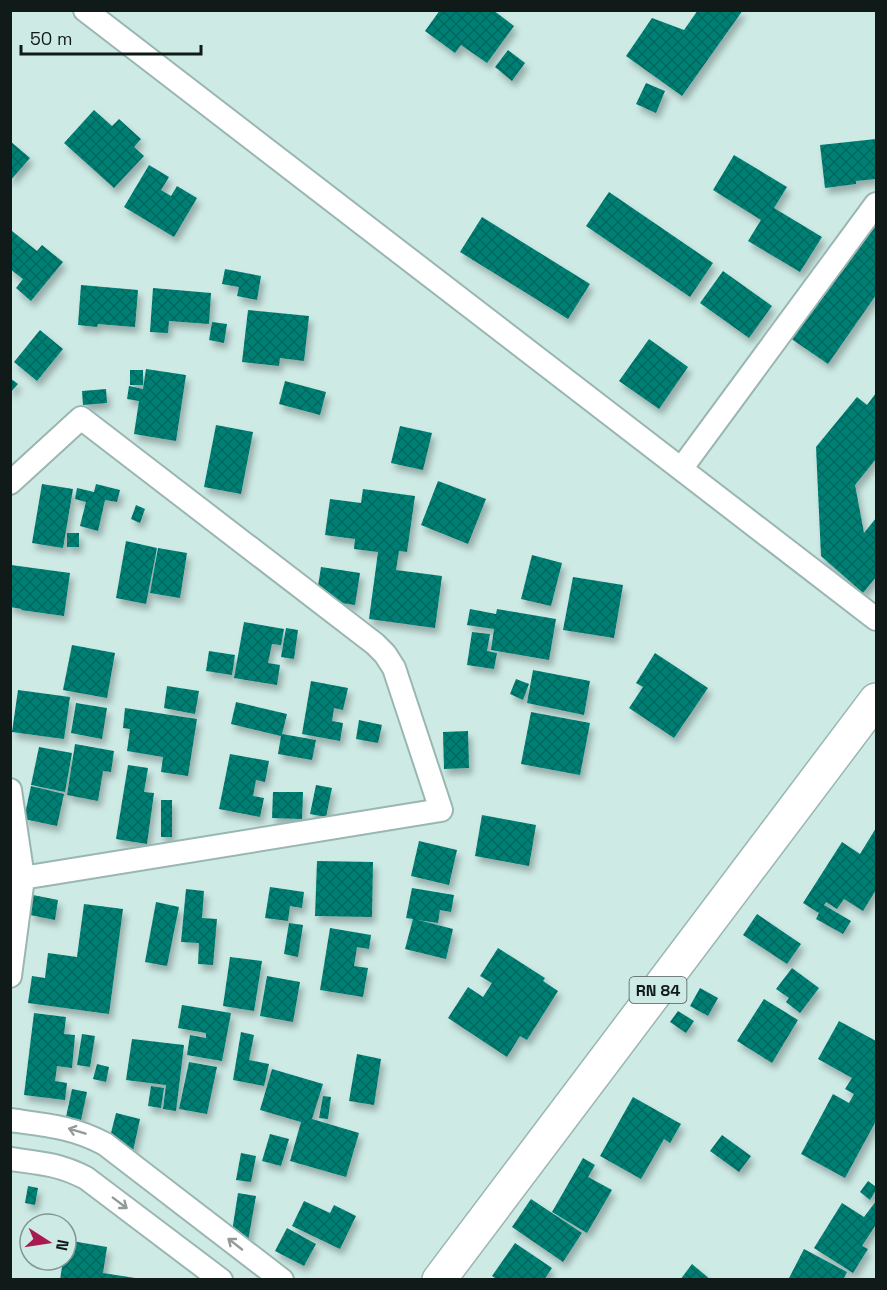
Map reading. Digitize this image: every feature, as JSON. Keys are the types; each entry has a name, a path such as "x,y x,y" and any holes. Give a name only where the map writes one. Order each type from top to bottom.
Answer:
{"main road":[{"name":"RN 84","path":"439,1280 876,700"}],"street":[{"path":"85,10 876,619"},
{"path":"681,469 876,204"},
{"path":"10,483 81,418 385,654 394,669 441,810 17,879"},
{"path":"10,790 17,879 10,976"},
{"path":"10,1120 68,1128 105,1144 282,1280"},
{"path":"10,1159 55,1165 72,1170 86,1178 221,1280"}],"building":[{"path":"440,10 493,10 514,26 487,63 461,45 455,53 425,31"},
{"path":"698,10 743,10 682,96 626,56 652,18 684,30"},
{"path":"508,50 525,63 512,81 495,67"},
{"path":"646,83 665,91 656,113 636,104"},
{"path":"94,110 112,126 119,119 141,139 134,147 144,156 114,188 64,143"},
{"path":"876,139 876,179 825,188 820,145"},
{"path":"10,141 30,158 10,181"},
{"path":"734,155 787,187 774,208 822,237 800,272 748,241 761,220 713,190"},
{"path":"149,165 169,177 161,190 171,196 177,186 197,198 174,237 124,207"},
{"path":"609,192 713,263 690,297 586,226"},
{"path":"482,217 590,284 568,319 460,252"},
{"path":"876,218 876,295 828,364 790,338"},
{"path":"12,231 37,251 42,245 63,262 31,301 16,288 23,279 10,269 10,233"},
{"path":"225,269 261,276 257,300 237,296 239,287 222,284"},
{"path":"723,271 772,306 749,338 700,303"},
{"path":"81,285 138,290 135,327 78,325"},
{"path":"153,288 211,293 209,324 169,321 168,333 150,332"},
{"path":"248,310 309,316 304,361 280,358 279,366 242,362"},
{"path":"212,322 227,324 224,343 209,340"},
{"path":"40,330 63,349 37,381 14,362"},
{"path":"649,339 688,367 659,409 619,381"},
{"path":"146,369 186,375 176,441 134,434 139,401 127,399 129,386 143,389"},
{"path":"130,370 143,370 143,385 130,385"},
{"path":"10,378 18,384 10,393"},
{"path":"285,381 326,392 320,415 279,404"},
{"path":"106,389 107,403 83,405 82,391"},
{"path":"876,393 876,459 855,485 864,533 876,518 876,577 863,593 821,556 816,447 857,397 867,405"},
{"path":"216,425 253,432 241,494 204,487"},
{"path":"400,426 432,433 423,470 391,463"},
{"path":"438,481 486,499 468,544 421,525"},
{"path":"42,484 73,489 63,548 32,543"},
{"path":"96,484 120,490 117,502 105,500 98,531 80,526 86,502 75,499 77,488 94,492"},
{"path":"363,489 415,496 407,552 399,551 396,570 442,576 435,628 369,619 378,552 354,549 355,539 325,535 330,499 361,503"},
{"path":"136,505 145,509 140,523 131,519"},
{"path":"67,533 79,533 79,547 67,547"},
{"path":"126,541 157,548 146,604 116,598"},
{"path":"158,548 187,553 180,598 150,593"},
{"path":"532,555 562,563 551,606 521,599"},
{"path":"11,565 70,573 64,616 10,607"},
{"path":"321,567 360,573 355,605 316,599"},
{"path":"573,577 623,585 614,638 563,630"},
{"path":"470,609 496,614 497,609 556,619 549,660 491,650 494,629 467,625"},
{"path":"244,622 284,629 281,645 272,644 268,663 280,665 277,685 234,678"},
{"path":"286,628 298,630 294,659 281,657"},
{"path":"472,632 490,634 487,651 497,653 494,669 467,665"},
{"path":"72,645 115,653 107,698 63,690"},
{"path":"209,651 235,655 232,675 206,671"},
{"path":"655,653 708,688 674,738 629,708 643,687 636,683"},
{"path":"533,670 590,681 584,715 527,703"},
{"path":"516,679 529,684 523,700 510,694"},
{"path":"311,681 348,688 343,710 334,708 332,721 343,723 340,741 302,734"},
{"path":"167,686 199,691 195,714 164,708"},
{"path":"18,690 70,697 64,739 12,732"},
{"path":"236,702 287,714 282,734 316,740 312,760 278,754 281,736 231,724"},
{"path":"76,703 107,708 102,739 71,733"},
{"path":"125,708 197,719 188,776 161,772 163,757 127,751 130,729 123,728"},
{"path":"531,712 590,723 580,775 521,764"},
{"path":"359,720 382,725 378,743 356,739"},
{"path":"468,731 469,768 444,769 443,732"},
{"path":"75,744 114,751 111,772 103,771 98,801 67,795"},
{"path":"39,747 72,753 65,792 31,785"},
{"path":"230,754 269,761 265,782 256,780 253,796 264,798 260,817 219,809"},
{"path":"128,765 148,768 144,792 154,793 147,844 116,839"},
{"path":"316,785 332,788 326,817 310,814"},
{"path":"31,786 64,794 57,826 24,819"},
{"path":"273,792 303,792 302,819 272,818"},
{"path":"161,800 172,800 172,837 161,837"},
{"path":"482,815 536,825 529,866 475,856"},
{"path":"876,828 876,890 863,911 844,899 837,909 826,902 824,905 851,921 843,934 816,919 819,913 803,903 842,842 860,854"},
{"path":"419,841 457,850 449,885 411,876"},
{"path":"317,861 373,862 372,917 315,916"},
{"path":"270,887 304,892 302,908 290,906 288,921 265,918"},
{"path":"412,888 454,895 451,912 440,910 438,923 418,920 453,929 446,959 405,949 413,919 406,918"},
{"path":"186,889 204,891 202,918 217,919 213,965 198,964 199,943 181,942"},
{"path":"33,895 58,900 55,920 30,915"},
{"path":"156,902 179,907 167,966 145,962"},
{"path":"84,904 123,909 109,1014 28,1003 32,976 45,978 48,953 77,957"},
{"path":"757,914 801,944 787,964 743,935"},
{"path":"289,923 303,925 298,957 284,954"},
{"path":"330,928 371,935 369,949 357,947 354,966 368,968 363,997 320,990"},
{"path":"498,948 545,978 543,981 558,991 527,1040 520,1036 507,1057 448,1018 468,987 483,997 492,983 480,976"},
{"path":"230,957 262,961 254,1011 223,1006"},
{"path":"792,968 819,988 800,1013 786,1002 789,998 776,989"},
{"path":"267,976 300,982 293,1022 260,1016"},
{"path":"700,988 718,998 708,1016 690,1006"},
{"path":"764,999 798,1020 772,1063 737,1041"},
{"path":"182,1005 231,1013 222,1061 187,1055 190,1035 206,1038 206,1033 178,1028"},
{"path":"678,1011 694,1021 686,1033 670,1022"},
{"path":"34,1013 66,1017 64,1034 75,1035 72,1068 57,1066 55,1081 67,1083 65,1100 24,1095"},
{"path":"839,1021 876,1041 876,1121 845,1178 801,1154 833,1094 849,1103 854,1094 845,1089 852,1078 818,1059"},
{"path":"241,1032 254,1035 249,1060 269,1064 264,1086 233,1080"},
{"path":"82,1034 95,1036 90,1067 77,1065"},
{"path":"132,1039 184,1045 176,1111 163,1109 166,1085 126,1080"},
{"path":"357,1054 381,1059 374,1105 349,1101"},
{"path":"189,1062 217,1067 207,1114 179,1109"},
{"path":"97,1064 109,1067 106,1082 93,1079"},
{"path":"272,1069 323,1084 312,1119 359,1133 346,1177 290,1161 301,1122 260,1110"},
{"path":"151,1086 164,1088 161,1108 148,1106"},
{"path":"72,1089 87,1092 81,1120 66,1117"},
{"path":"323,1096 331,1097 328,1119 319,1118"},
{"path":"633,1097 681,1124 670,1143 664,1139 641,1179 600,1156"},
{"path":"116,1113 140,1119 133,1151 108,1145"},
{"path":"270,1134 289,1139 281,1166 262,1161"},
{"path":"722,1135 751,1156 739,1172 710,1151"},
{"path":"241,1153 256,1156 251,1182 236,1180"},
{"path":"583,1158 595,1165 588,1177 612,1190 587,1233 552,1212"},
{"path":"868,1181 876,1187 870,1200 860,1192"},
{"path":"28,1186 38,1188 35,1205 25,1203"},
{"path":"238,1193 256,1196 248,1241 231,1238"},
{"path":"531,1199 582,1233 563,1262 512,1227"},
{"path":"304,1201 330,1213 334,1205 356,1216 340,1249 292,1226"},
{"path":"876,1201 876,1227 862,1246 868,1249 853,1273 814,1248 842,1203 864,1217"},
{"path":"287,1228 316,1244 304,1266 275,1251"},
{"path":"78,1242 107,1247 103,1273 135,1278 135,1280 60,1280 61,1272 78,1272"},
{"path":"515,1243 552,1268 544,1280 498,1280 492,1276"},
{"path":"804,1249 847,1272 843,1280 788,1280"},
{"path":"692,1264 711,1280 680,1280"}]}
